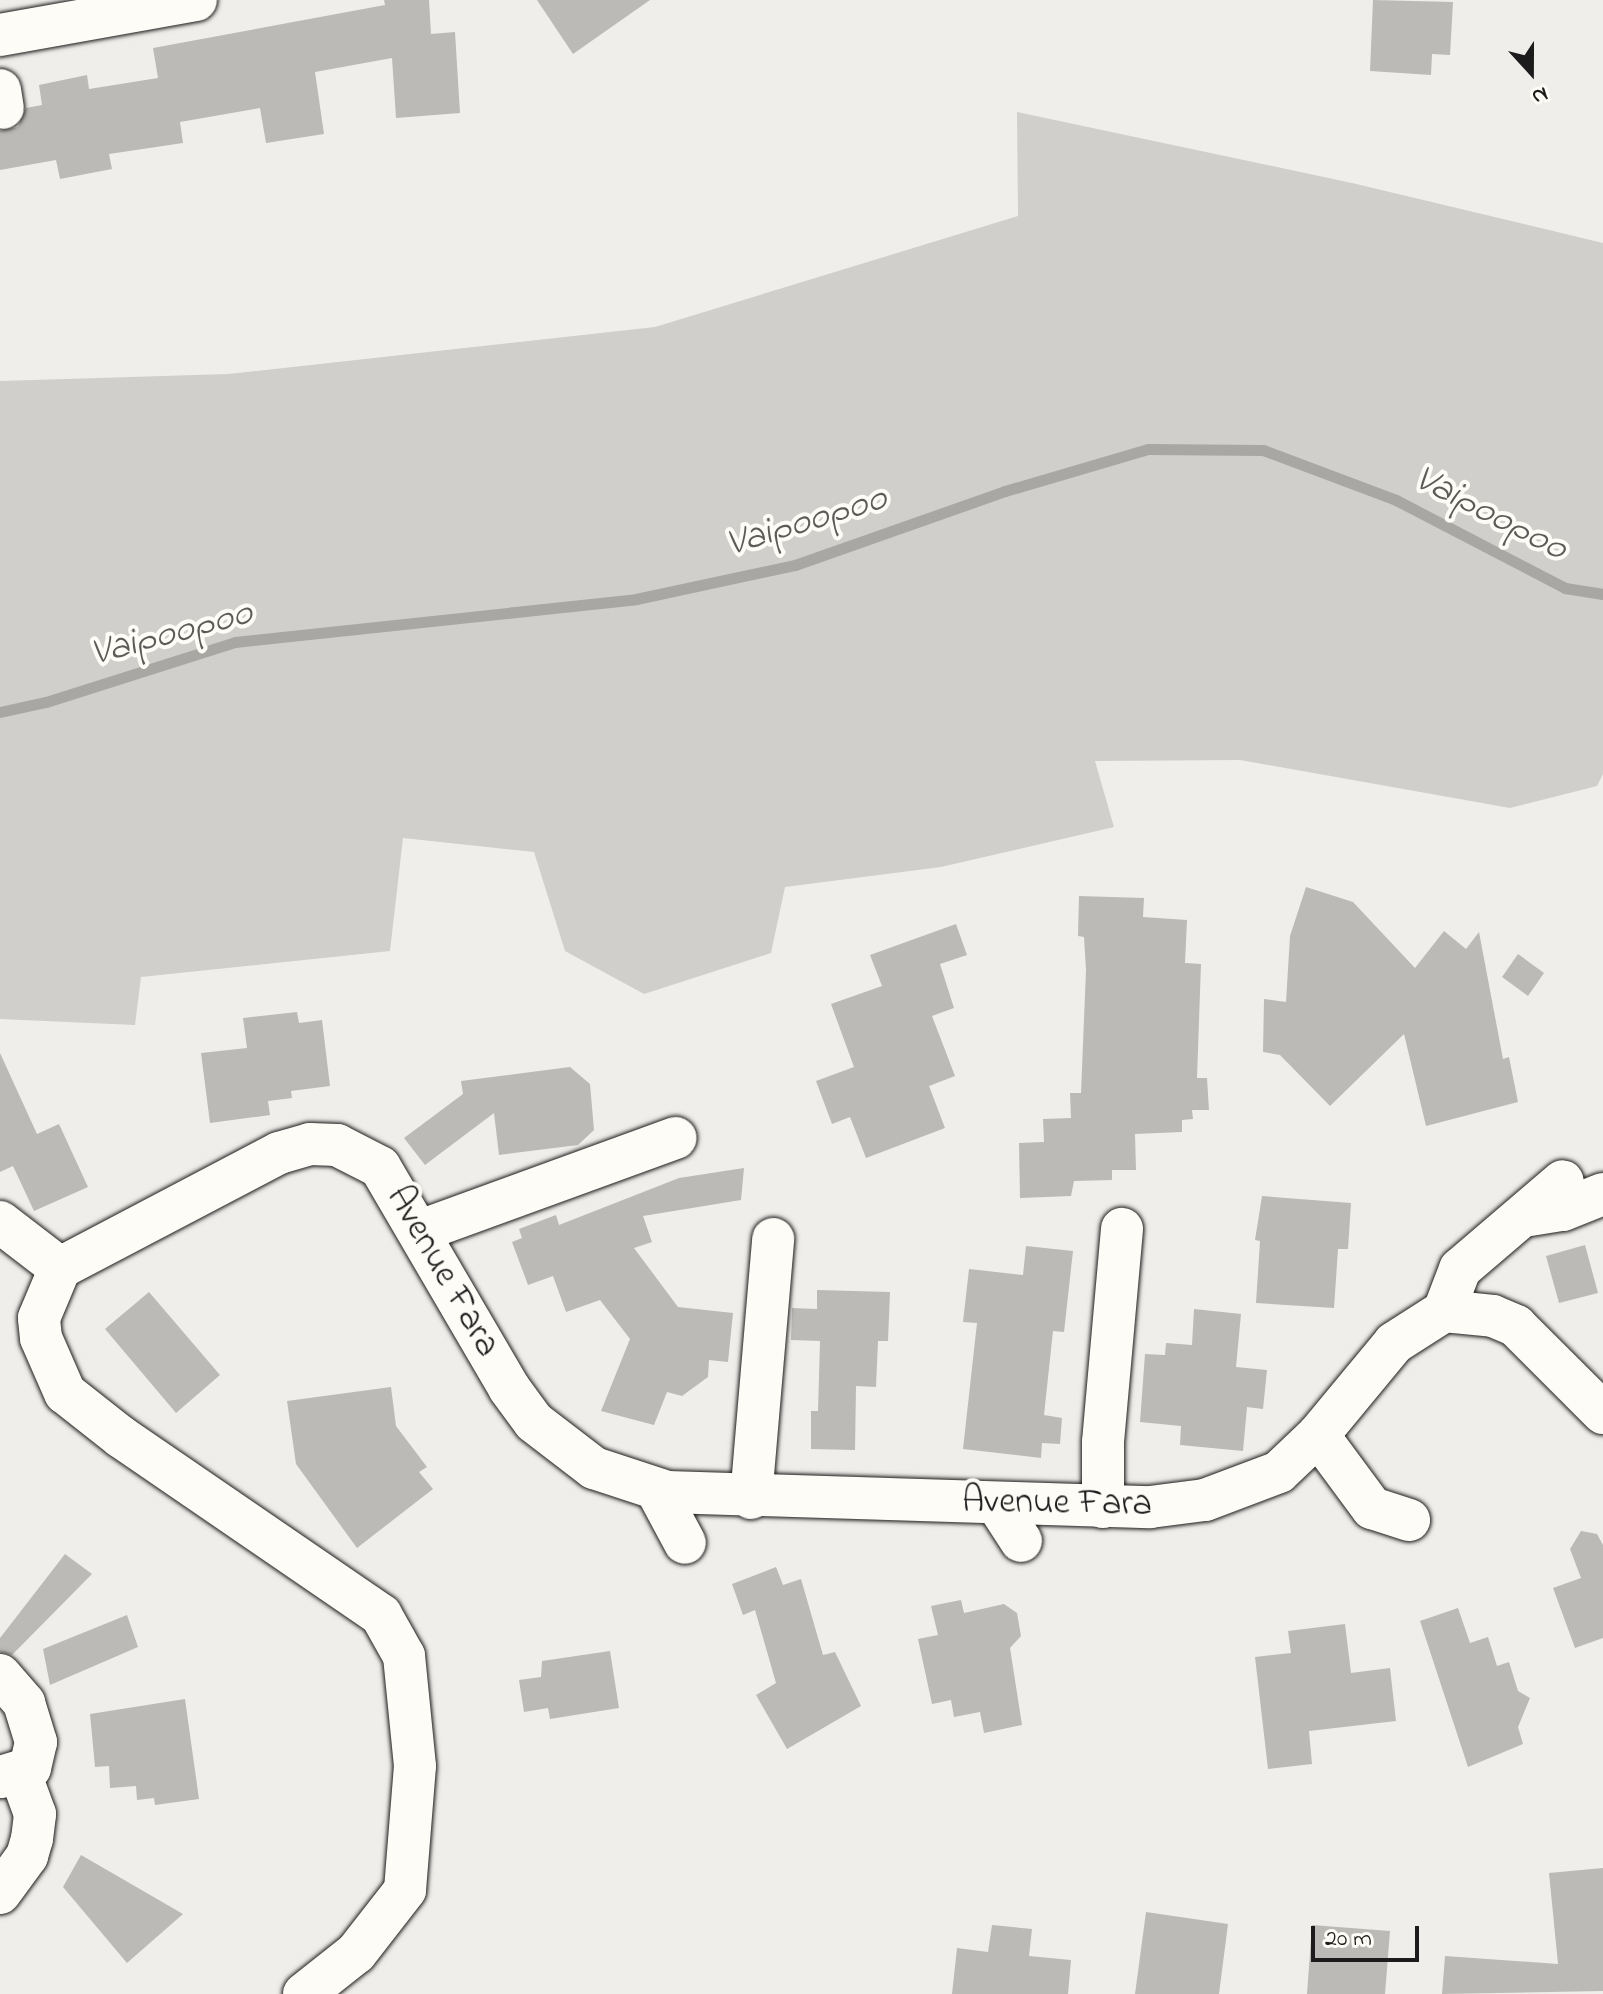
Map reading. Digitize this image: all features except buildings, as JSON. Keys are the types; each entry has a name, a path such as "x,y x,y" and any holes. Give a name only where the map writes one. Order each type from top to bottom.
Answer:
{"street":[{"path":"0,35 196,0"},
{"path":"420,1231 676,1138"},
{"name":"Avenue Fara","path":"60,1268 279,1153 310,1144 337,1145 380,1167 509,1388 534,1422 594,1468 656,1489 751,1498 1103,1507 1205,1500 1249,1487 1279,1472 1318,1435 1394,1343 1444,1311"},
{"path":"1563,1181 1525,1215 1493,1236 1460,1269 1444,1311 1493,1316 1516,1326 1603,1413"},
{"path":"1525,1215 1563,1210 1603,1194"},
{"path":"0,1222 60,1268 39,1318 41,1338 65,1393 121,1437 381,1615 404,1656 415,1766 405,1890 356,1953 304,1994"},
{"path":"1103,1507 1103,1442 1122,1229"},
{"path":"751,1498 773,1239"},
{"path":"1318,1435 1388,1524"},
{"path":"656,1489 685,1543"},
{"path":"997,1504 1021,1541"},
{"path":"0,1675 24,1703 34,1729 36,1757 10,1775 35,1814 32,1839 15,1878 0,1893"}],"shaded area":[{"path":"1017,112 1352,183 1603,243 1603,774 1597,786 1510,808 1240,760 1095,761 1114,827 941,867 785,887 771,953 644,994 565,951 534,852 403,838 390,951 141,977 135,1025 0,1019 0,381 228,374 655,327 1018,216"}],"waterway":[{"name":"Vaipoopoo","path":"0,712 46,702 235,642 636,599 795,565 1005,491 1148,449 1263,450 1396,500 1565,588 1603,594"}]}
